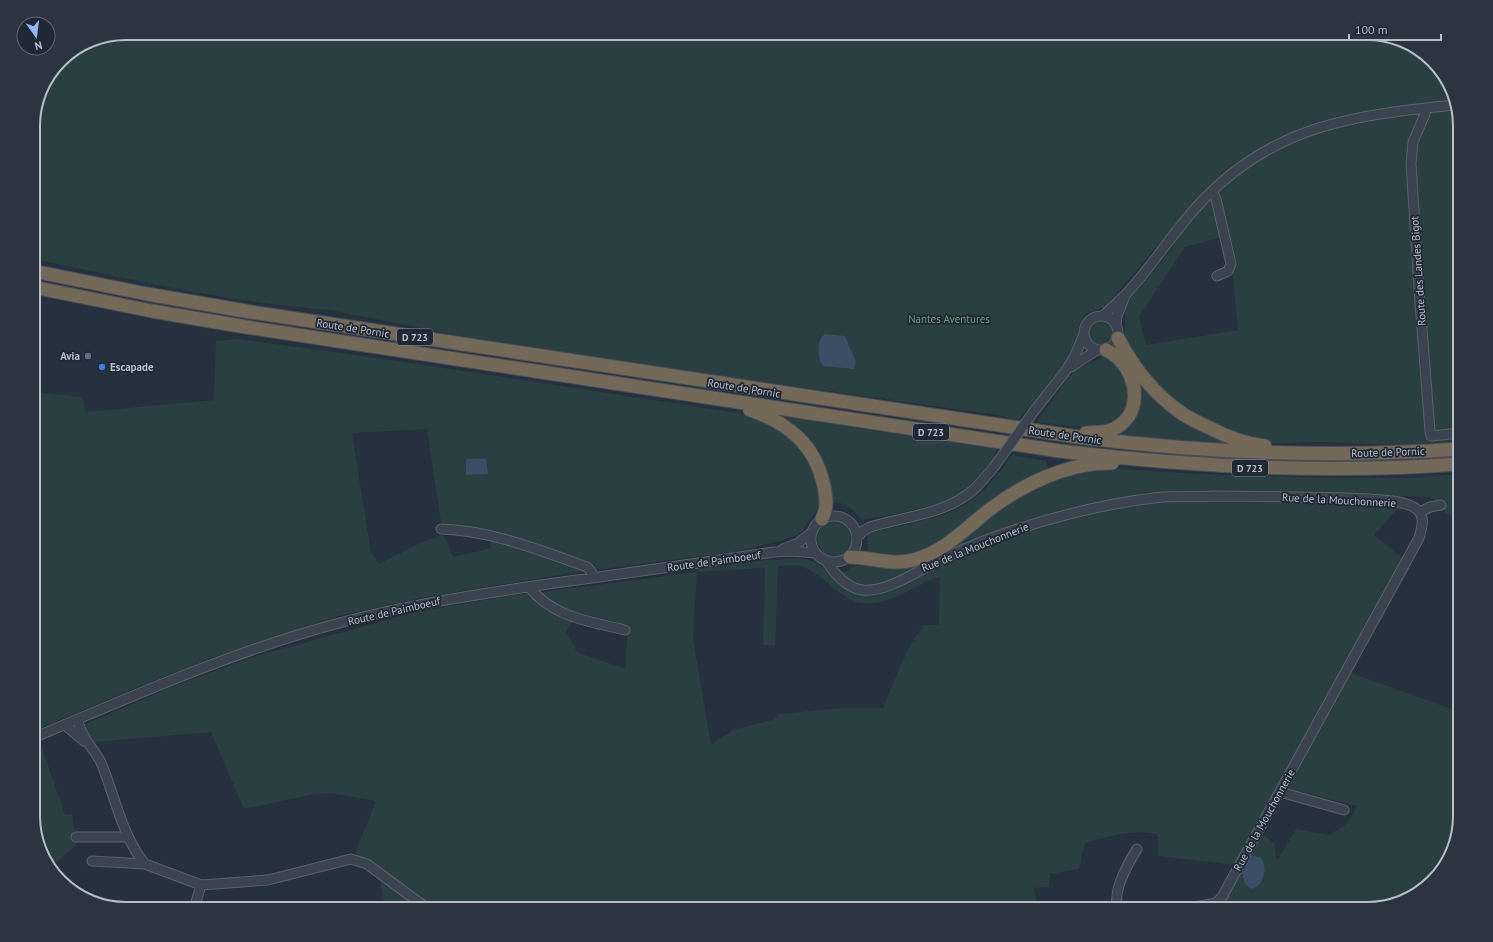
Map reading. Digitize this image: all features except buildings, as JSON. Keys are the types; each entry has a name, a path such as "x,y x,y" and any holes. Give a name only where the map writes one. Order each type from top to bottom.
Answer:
{"highway":[{"name":"Route de Pornic","path":"40,272 147,294 273,315 1078,438 1166,447 1292,453 1361,453 1453,449"},
{"name":"Route de Pornic","path":"40,288 210,321 1008,444 1146,461 1236,467 1306,469 1382,468 1453,464"},
{"path":"1117,332 1127,356 1146,382 1166,402 1181,413 1218,432 1242,441 1280,448 1292,453"},
{"path":"1030,430 1045,428 1086,433 1101,432 1110,430 1123,422 1132,409 1135,400 1135,391 1128,372 1118,358 1102,350"},
{"path":"717,399 730,406 751,410 775,420 787,428 805,444 814,458 822,479 827,506 822,519"},
{"path":"846,559 863,557 896,562 922,557 945,546 1001,501 1036,481 1054,474 1096,464 1132,464 1146,461"}],"street":[{"path":"857,538 863,531 870,527 884,522 929,512 949,504 973,490 994,467 1034,411 1065,372 1074,358 1090,321 1093,318 1102,316 1126,294 1189,216 1212,191 1237,170 1258,155 1309,130 1348,119 1450,105"},
{"name":"Route des Landes Bigot","path":"1426,108 1425,114 1413,142 1412,164 1420,303 1430,431 1431,436 1453,434"},
{"path":"1212,191 1216,200 1231,264 1228,271 1217,276"},
{"path":"1065,372 1079,360 1113,345 1117,332 1117,316 1126,294"},
{"path":"1102,316 1112,320 1117,332"},
{"path":"1084,334 1090,346 1102,350"},
{"name":"Rue de la Mouchonnerie","path":"827,562 838,577 860,590 876,589 890,585 944,558 995,536 1037,522 1082,510 1164,497 1239,496 1366,499 1406,503 1415,507 1420,512 1422,517 1422,526 1419,538 1280,792 1218,902"},
{"path":"1420,512 1430,507 1441,505"},
{"path":"846,559 837,563 827,562 815,553 811,544 811,533 815,525 822,519 837,516 850,522 862,524 884,522"},
{"path":"846,582 840,573 840,567 856,548 857,538 855,529 850,522"},
{"path":"441,529 464,530 522,544 587,567 592,573 593,578"},
{"name":"Route de Paimboeuf","path":"773,552 798,543 811,533"},
{"name":"Route de Paimboeuf","path":"40,735 205,667 317,630 363,617 431,602 773,552 792,551 815,553"},
{"path":"529,587 543,601 561,613 625,630"},
{"path":"78,720 82,733 102,764 128,837 138,857 145,864"},
{"path":"65,725 91,747"},
{"path":"1280,792 1344,810"},
{"path":"76,837 128,837"},
{"path":"1117,902 1119,886 1130,860 1137,849"},
{"path":"92,861 145,864 201,885 268,880 351,859 366,864 418,902"},
{"path":"196,902 201,885"}],"green space":[{"name":"Nantes Aventures","path":"121,40 1378,41 1405,49 1424,61 1441,83 1450,104 1453,126 1453,442 1395,445 1319,442 1218,445 1120,436 1111,420 1105,426 1091,428 1036,422 1074,371 1091,362 1107,357 1117,348 1125,337 1125,305 1174,246 1164,238 1105,307 1085,314 1079,325 1080,344 1018,421 1003,416 837,392 695,374 456,335 330,310 255,302 144,282 40,260 40,121 43,104 49,88 55,78 69,61 88,49 109,42","holes":["1229,235 1238,330 1146,345 1139,317 1185,247"]},
{"path":"1101,321 1110,325 1114,334 1110,343 1101,347 1092,343 1088,334 1092,325"},
{"path":"237,339 379,358 745,414 779,430 780,415 998,449 986,471 961,492 941,503 863,520 854,511 841,503 822,503 798,535 772,543 733,552 572,573 425,597 338,616 209,659 40,728 40,393 82,397 86,412 214,400 216,341","holes":["427,429 441,523 462,525 490,533 491,548 453,557 443,534 418,544 379,564 371,553 352,433"]},
{"path":"1012,455 1046,461 1051,479 1072,472 1108,468 1199,474 1322,478 1408,478 1453,475 1453,517 1444,513 1444,503 1427,497 1405,496 1394,513 1374,535 1412,565 1351,673 1453,709 1452,827 1450,838 1444,854 1432,873 1424,881 1405,893 1378,901 1224,902 1241,870 1245,884 1251,889 1256,887 1263,876 1253,855 1250,855 1263,835 1274,843 1277,861 1296,829 1329,835 1347,824 1357,806 1277,786 1236,865 1158,856 1158,834 1130,833 1113,836 1085,843 1079,869 1050,874 1049,887 1034,888 1036,902 384,902 380,883 386,871 355,854 376,801 331,793 310,795 244,809 211,732 94,742 83,725 177,685 256,656 412,613 511,595 697,572 700,569 768,560 802,558 815,562 830,573 847,572 850,567 861,565 868,552 868,533 921,521 947,513 978,496 994,479","holes":["778,566 800,566 818,575 844,595 863,603 884,601 901,595 940,576 939,625 924,625 917,634 901,665 883,708 842,708 779,714 772,720 733,730 711,745 693,639 697,572 765,568 763,645 775,645","580,613 628,625 625,669 577,652 566,631"]},
{"path":"834,522 846,527 851,539 846,551 834,556 822,551 817,539 822,527"},
{"path":"40,746 65,815 72,814 76,845 55,863 43,838 40,821"}],"water":[{"path":"825,334 845,336 856,362 854,369 823,366 818,350 820,341"},
{"path":"466,459 486,459 488,474 466,475"},
{"path":"1250,855 1260,857 1263,861 1265,871 1259,884 1251,889 1245,884 1241,870"}],"place":[{"name":"Avia","path":"88,356"},
{"name":"Escapade","path":"102,367"}]}
